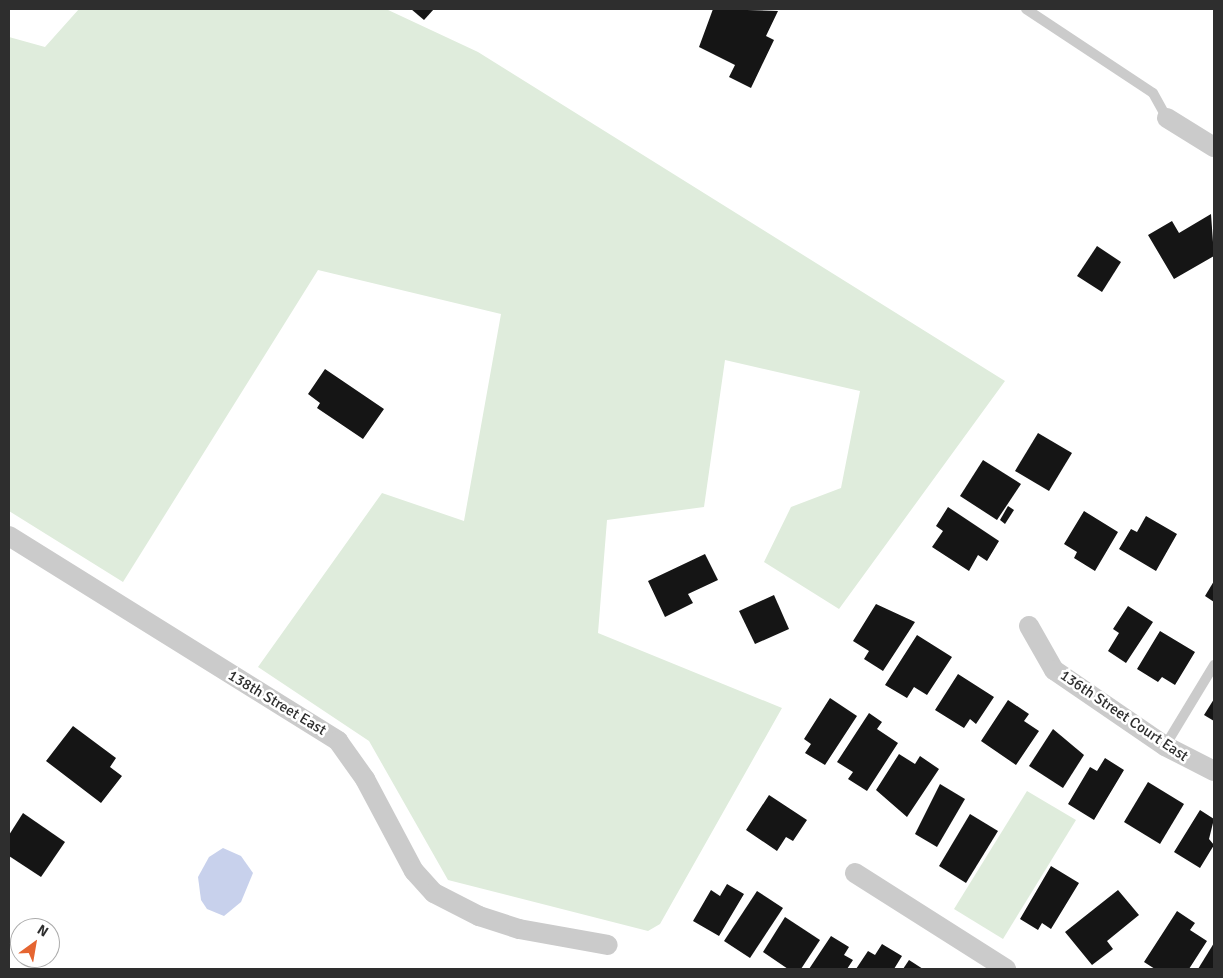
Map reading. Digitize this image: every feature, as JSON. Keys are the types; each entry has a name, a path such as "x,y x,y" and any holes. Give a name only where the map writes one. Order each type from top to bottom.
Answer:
{"street":[{"path":"1167,118 1214,147"},
{"name":"138th Street East","path":"9,536 338,741 365,779 414,871 434,893 479,916 518,929 608,945"},
{"name":"136th Street Court East","path":"1029,626 1054,670 1165,746 1214,771"},
{"path":"855,873 1006,969"}],"lane":[{"path":"1026,9 1153,93 1167,118"},
{"path":"1165,746 1214,665"}],"green space":[{"path":"79,9 386,9 478,52 1005,381 839,609 764,562 791,507 841,488 860,391 725,360 704,507 607,520 598,633 782,708 660,924 648,931 448,880 369,741 258,667 382,493 464,521 501,314 318,270 123,582 9,511 9,37 45,47"},
{"path":"1027,791 1076,820 1003,939 954,909"}],"water":[{"path":"223,848 241,856 253,873 241,902 224,916 207,909 201,900 198,877 209,857"}],"building":[{"path":"411,9 434,9 424,20"},
{"path":"713,9 778,11 766,36 774,40 751,88 729,77 735,65 699,47"},
{"path":"1211,214 1214,256 1174,279 1148,235 1172,221 1179,233"},
{"path":"1097,246 1121,262 1102,292 1077,276"},
{"path":"325,369 384,409 363,439 317,408 320,403 308,394"},
{"path":"1038,433 1072,453 1049,491 1015,471"},
{"path":"983,460 1021,484 997,520 960,496"},
{"path":"1008,506 1014,510 1005,524 1000,520"},
{"path":"948,507 999,541 987,561 978,555 969,571 932,547 943,531 936,526"},
{"path":"1084,511 1118,532 1095,571 1074,558 1077,552 1064,544"},
{"path":"1146,516 1177,534 1156,571 1119,549 1131,529 1137,532"},
{"path":"705,554 718,580 688,594 693,603 665,617 648,581"},
{"path":"1214,581 1214,602 1205,596"},
{"path":"774,595 789,629 755,644 739,611"},
{"path":"876,604 915,622 883,671 864,659 869,651 853,641"},
{"path":"1128,606 1153,622 1126,663 1108,651 1119,633 1113,629"},
{"path":"1160,631 1195,652 1175,685 1162,677 1158,682 1137,669"},
{"path":"917,635 952,657 927,695 914,687 907,698 885,685"},
{"path":"958,674 994,697 976,724 970,719 964,728 935,710"},
{"path":"830,698 857,716 825,765 805,753 811,744 804,739"},
{"path":"1214,699 1214,721 1204,715"},
{"path":"1008,700 1029,714 1024,721 1039,731 1016,765 981,741"},
{"path":"869,713 882,722 877,729 898,743 867,791 848,779 853,772 837,762"},
{"path":"73,726 116,758 110,767 122,776 101,803 46,761"},
{"path":"1053,729 1084,755 1063,788 1029,766"},
{"path":"899,754 915,764 920,756 939,769 907,817 876,790"},
{"path":"1105,758 1124,770 1094,820 1068,804 1090,767 1097,771"},
{"path":"1148,782 1184,804 1160,844 1124,822"},
{"path":"940,784 965,799 937,847 915,834"},
{"path":"769,795 807,820 793,841 786,837 777,851 746,830"},
{"path":"1200,810 1214,819 1209,839 1214,845 1200,868 1174,852"},
{"path":"23,813 65,842 41,877 9,856 9,835"},
{"path":"970,814 998,831 966,883 939,866"},
{"path":"1051,866 1079,883 1051,929 1042,923 1038,930 1020,919"},
{"path":"727,884 744,894 719,936 693,921 711,890 720,896"},
{"path":"1118,890 1139,915 1107,941 1113,949 1092,965 1065,932"},
{"path":"757,891 783,908 750,958 724,941"},
{"path":"1177,911 1195,923 1190,930 1207,941 1189,969 1155,969 1144,962"},
{"path":"785,917 820,940 801,969 788,969 763,952"},
{"path":"831,936 849,947 844,955 853,960 847,969 809,969"},
{"path":"1214,943 1214,969 1198,969"},
{"path":"882,944 902,956 894,969 856,969 868,951 875,955"},
{"path":"909,960 923,969 903,969"}]}
